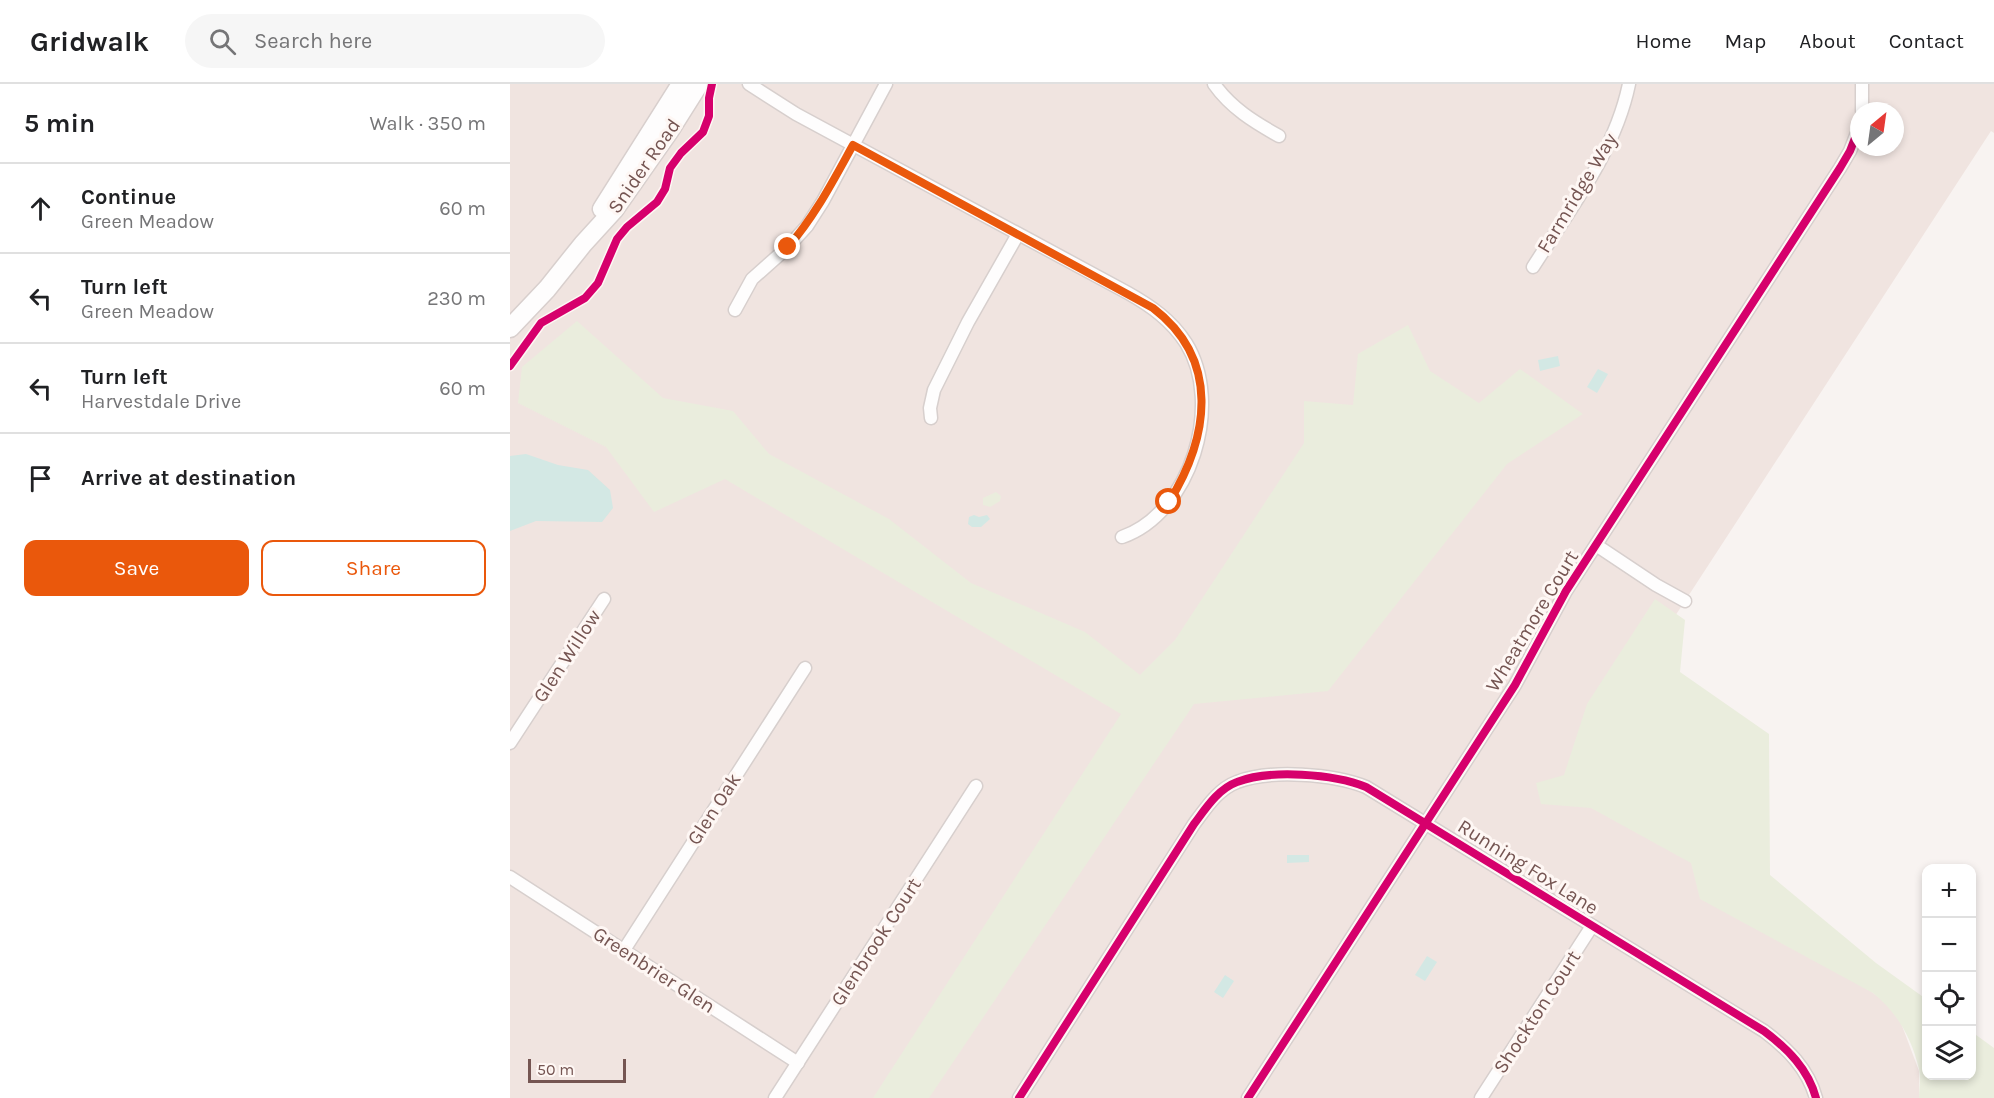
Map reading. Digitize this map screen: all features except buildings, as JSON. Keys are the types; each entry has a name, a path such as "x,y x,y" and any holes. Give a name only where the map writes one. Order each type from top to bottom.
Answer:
{"street":[{"name":"Snider Road","path":"583,244 610,194 681,84"},
{"name":"Snider Road","path":"510,328 547,289 614,210 699,84"},
{"path":"749,84 796,114 1153,308 1175,328 1195,362 1202,391 1203,411 1200,430 1180,485 1163,510 1149,524 1122,537"},
{"path":"735,310 752,279 788,247 807,225 823,201 886,84"},
{"path":"1214,84 1246,117 1279,136"},
{"name":"Farmridge Way","path":"1533,267 1606,151 1618,124 1629,84"},
{"path":"1862,84 1862,102"},
{"name":"Wheatmore Court","path":"1248,1098 1515,685 1546,625 1596,545 1850,151"},
{"path":"931,418 930,408 934,390 968,322 1018,234"},
{"path":"1596,545 1656,585 1685,601"},
{"name":"Glen Willow","path":"510,743 604,599"},
{"name":"Glen Oak","path":"624,950 805,668"},
{"name":"Running Fox Lane","path":"1018,1098 1194,824 1215,796 1237,782 1269,776 1330,776 1366,787 1779,1042 1805,1071 1816,1098"},
{"name":"Glenbrook Court","path":"775,1098 976,786"},
{"name":"Greenbrier Glen","path":"510,877 798,1063"},
{"name":"Shockton Court","path":"1481,1098 1592,926"}],"shaded area":[{"path":"510,84 1994,84 1994,133 1991,131 1575,766 1885,1002 1901,1023 1919,1071 1919,1098 510,1098"},
{"path":"1558,356 1560,366 1540,371 1538,360"},
{"path":"1598,369 1608,374 1597,393 1587,387"},
{"path":"526,454 558,465 588,470 610,490 613,508 602,522 536,521 510,531 510,456"},
{"path":"974,515 979,517 987,515 990,519 981,527 972,527 968,524 969,517"},
{"path":"1287,855 1309,855 1309,862 1287,863"},
{"path":"1427,956 1437,962 1425,981 1415,975"},
{"path":"1225,975 1234,981 1223,998 1214,992"}],"green space":[{"path":"577,321 663,398 733,411 769,454 889,519 971,583 1085,632 1140,675 1175,640 1304,443 1304,401 1353,405 1358,354 1408,325 1430,371 1479,403 1520,369 1583,414 1507,464 1328,691 1194,704 929,1098 873,1098 1121,714 725,479 654,512 606,447 518,403 522,367"},
{"path":"996,492 1001,496 1000,501 990,507 983,505 983,498"},
{"path":"1655,599 1685,620 1680,672 1769,734 1770,875 1876,963 1922,996 1922,1080 1976,1080 1976,1035 1994,1048 1994,1098 1919,1098 1919,1069 1908,1037 1896,1017 1873,993 1700,899 1691,863 1591,808 1541,804 1536,783 1564,775 1587,704"}],"cycle path":[{"path":"510,366 541,323 585,298 598,283 617,239 627,227 657,202 665,189 670,168 681,153 703,132 709,116 712,84"},
{"path":"1248,1098 1515,685 1566,591 1850,151"},
{"path":"1019,1098 1194,824 1208,806 1224,789 1237,782 1267,775 1284,774 1320,776 1366,787 1764,1031 1796,1060 1808,1078 1816,1098"}],"route":[{"path":"788,247 823,201 853,145 1128,292 1153,308 1175,328 1186,344 1195,362 1202,391 1203,411 1200,430 1180,485 1169,502"}]}
